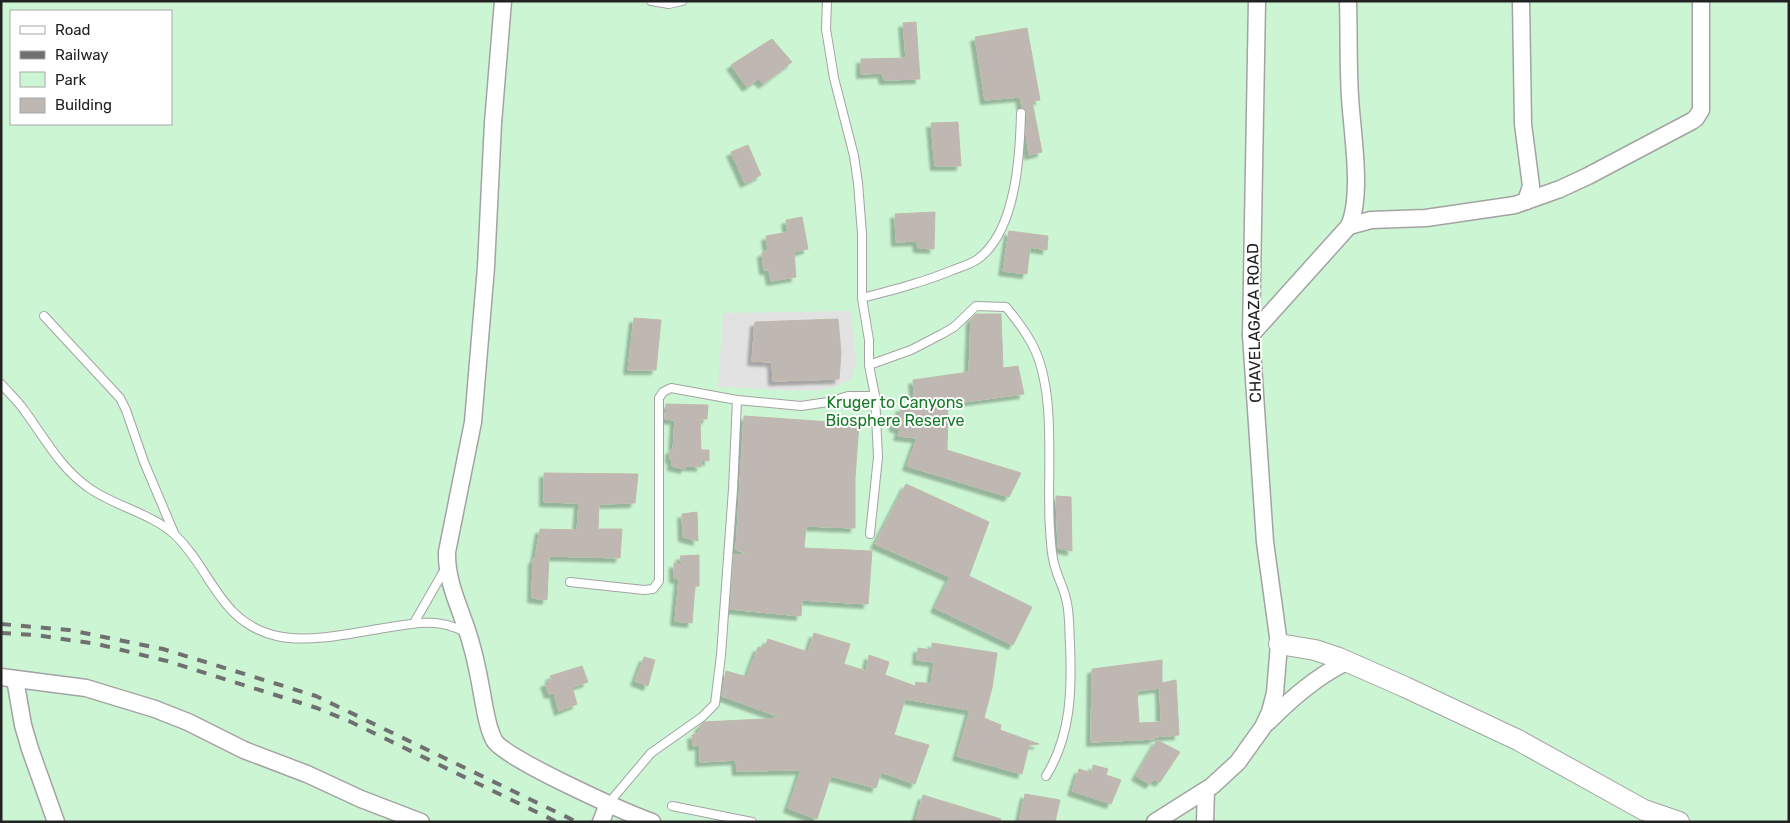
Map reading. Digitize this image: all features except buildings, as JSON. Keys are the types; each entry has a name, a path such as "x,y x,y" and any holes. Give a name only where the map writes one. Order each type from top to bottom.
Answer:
{"street":[{"path":"503,1 493,122 486,267 473,422 452,521 446,567 469,634 490,731 496,744 604,814 652,822"},
{"name":"CHAVELAGAZA ROAD","path":"1257,1 1251,335 1265,542 1279,644 1275,693 1270,712 1263,727"},
{"path":"1251,335 1349,226 1354,216 1355,160 1350,95 1348,1"},
{"path":"1521,1 1523,124 1531,186 1526,201"},
{"path":"1349,226 1371,220 1426,218 1507,208 1560,189 1588,176 1696,118 1702,110 1701,1"},
{"path":"1279,644 1314,650 1346,662 1518,740 1644,810 1679,822"},
{"path":"1155,822 1223,778 1238,762 1263,727 1298,693 1320,676 1346,662"},
{"path":"56,822 30,749 8,678 86,688 155,709 188,722 260,757 307,774 361,799 421,822"},
{"path":"1206,790 1206,822"}],"lane":[{"path":"651,1 669,4 682,1"},
{"path":"827,1 826,29 834,78 854,156 858,183 862,234 862,298 869,340 869,365 875,396 878,458 870,534"},
{"path":"862,298 927,281 961,267 978,259 994,242 1003,223 1013,192 1019,160 1021,113"},
{"path":"869,365 910,350 942,334 954,327 976,306 1006,307 1018,321 1032,344 1041,366 1045,385 1048,414 1050,527 1055,569 1066,596 1072,671 1070,710 1055,762 1046,776"},
{"path":"44,316 120,398 144,462 175,535"},
{"path":"1,384 23,408 60,462 88,488 116,504 161,524 175,535 231,611 260,631 278,636 318,637 414,623 445,624 469,634"},
{"path":"570,582 649,590 659,581 659,398 663,392 672,388 737,400 800,406 828,402 848,396 875,396"},
{"path":"604,814 651,753 702,717 715,704 721,655 733,489 737,400"},
{"path":"414,623 446,567"},
{"path":"672,806 752,822"}],"green space":[{"name":"Kruger to Canyons Biosphere Reserve","path":"1,1 1789,1 1789,822 1,822"}],"shaded area":[{"path":"851,311 856,363 851,379 835,387 822,390 718,388 723,313"}],"railway":[{"path":"1,624 69,630 163,649 316,696 577,822"},
{"path":"1,633 35,635 97,644 167,661 317,708 351,722 557,822"}]}
